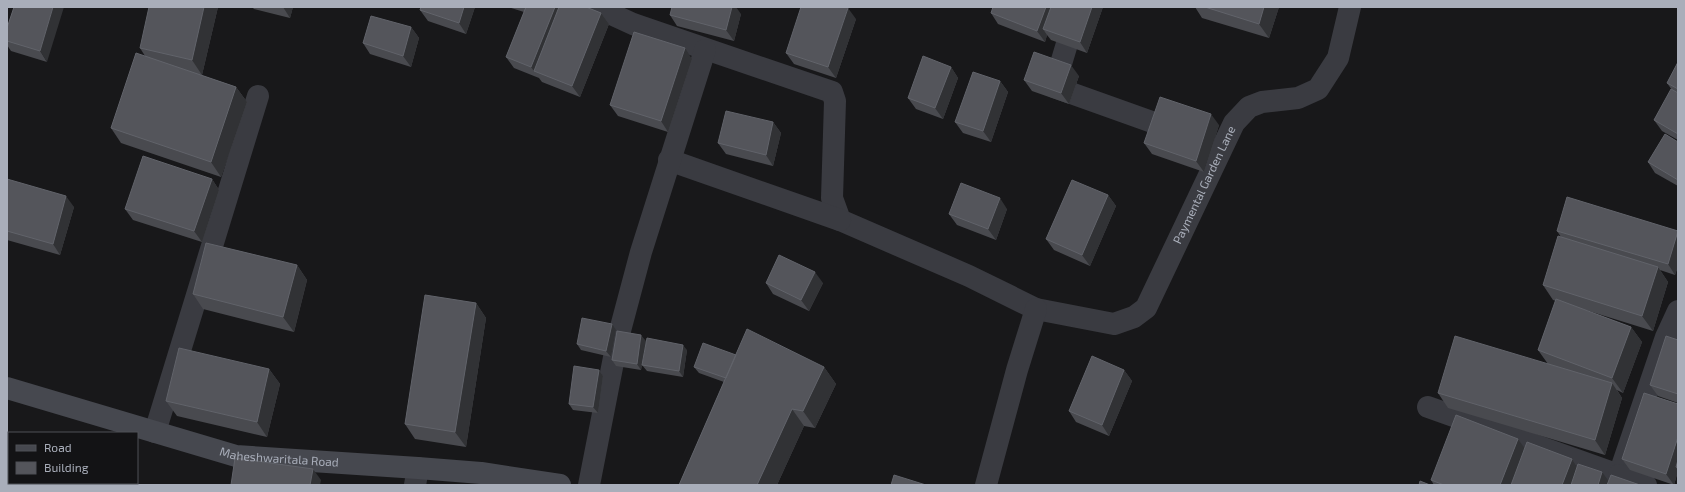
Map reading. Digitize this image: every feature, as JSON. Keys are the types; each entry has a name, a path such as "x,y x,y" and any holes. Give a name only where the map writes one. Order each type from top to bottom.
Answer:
{"street":[{"path":"596,7 633,24 705,50 806,82 832,92 835,101 832,198 840,220"},
{"path":"1078,7 1054,87 1223,147"},
{"name":"Paymental Garden Lane","path":"670,160 840,220 970,276 1036,309 1114,324 1134,317 1146,308 1234,123 1248,107 1262,102 1298,98 1318,89 1338,58 1350,7"},
{"path":"589,485 617,342 640,252 705,50"},
{"path":"155,432 258,96"},
{"path":"986,485 1015,377 1036,309"},
{"path":"1619,475 1666,337 1678,311"},
{"name":"Maheshwaritala Road","path":"7,388 236,456 416,476 481,474 560,485"},
{"path":"1428,407 1646,485"}],"building":[{"path":"14,7 53,7 40,51 7,41 7,28"},
{"path":"149,7 204,7 192,60 140,48"},
{"path":"421,7 464,7 459,23 420,10"},
{"path":"526,7 555,7 531,67 506,57"},
{"path":"559,7 586,7 601,13 572,86 534,71"},
{"path":"672,7 732,7 726,30 670,15"},
{"path":"801,7 848,8 828,67 786,53"},
{"path":"993,7 1046,7 1037,31 991,13"},
{"path":"1051,7 1092,7 1080,42 1043,29"},
{"path":"1205,7 1264,7 1259,24"},
{"path":"371,16 411,27 403,56 363,43"},
{"path":"634,32 685,48 661,121 610,105"},
{"path":"1034,52 1071,65 1061,93 1024,80"},
{"path":"136,53 236,87 211,162 111,128"},
{"path":"923,56 951,67 935,108 908,98"},
{"path":"1678,62 1678,89 1667,83"},
{"path":"973,72 1000,81 983,131 955,122"},
{"path":"1671,89 1678,93 1678,134 1654,120"},
{"path":"1160,97 1211,114 1196,161 1144,143"},
{"path":"726,111 773,122 766,155 718,143"},
{"path":"1665,134 1678,142 1678,180 1648,162"},
{"path":"143,156 212,179 194,231 125,209"},
{"path":"7,179 66,196 53,244 7,231"},
{"path":"1072,180 1108,195 1082,255 1046,239"},
{"path":"961,183 1000,198 988,229 949,214"},
{"path":"1567,197 1678,231 1668,264 1557,231"},
{"path":"1558,236 1658,267 1642,316 1543,285"},
{"path":"206,243 297,265 283,317 193,294"},
{"path":"779,255 815,272 801,300 766,283"},
{"path":"425,295 476,303 455,432 405,424"},
{"path":"1556,299 1631,327 1612,378 1538,350"},
{"path":"582,318 612,324 606,351 577,344"},
{"path":"747,329 824,367 803,411 792,409 757,485 679,485"},
{"path":"617,331 641,335 637,364 612,360"},
{"path":"1455,336 1612,383 1595,440 1438,393"},
{"path":"1666,336 1678,340 1678,394 1650,385"},
{"path":"647,338 683,345 679,371 642,365"},
{"path":"703,343 736,355 726,378 694,367"},
{"path":"179,348 269,369 257,422 166,401"},
{"path":"1092,356 1124,370 1102,425 1069,411"},
{"path":"574,366 599,370 593,407 569,404"},
{"path":"1644,393 1678,404 1678,437 1666,474 1622,459"},
{"path":"1456,415 1518,439 1500,485 1444,485 1431,480"},
{"path":"1527,442 1572,459 1562,485 1511,485"},
{"path":"235,458 313,469 310,485 231,485"},
{"path":"1578,464 1602,472 1598,485 1571,485"},
{"path":"894,475 926,485 891,485"},
{"path":"1611,475 1640,485 1607,485"},
{"path":"1420,481 1430,485 1419,485"}]}
